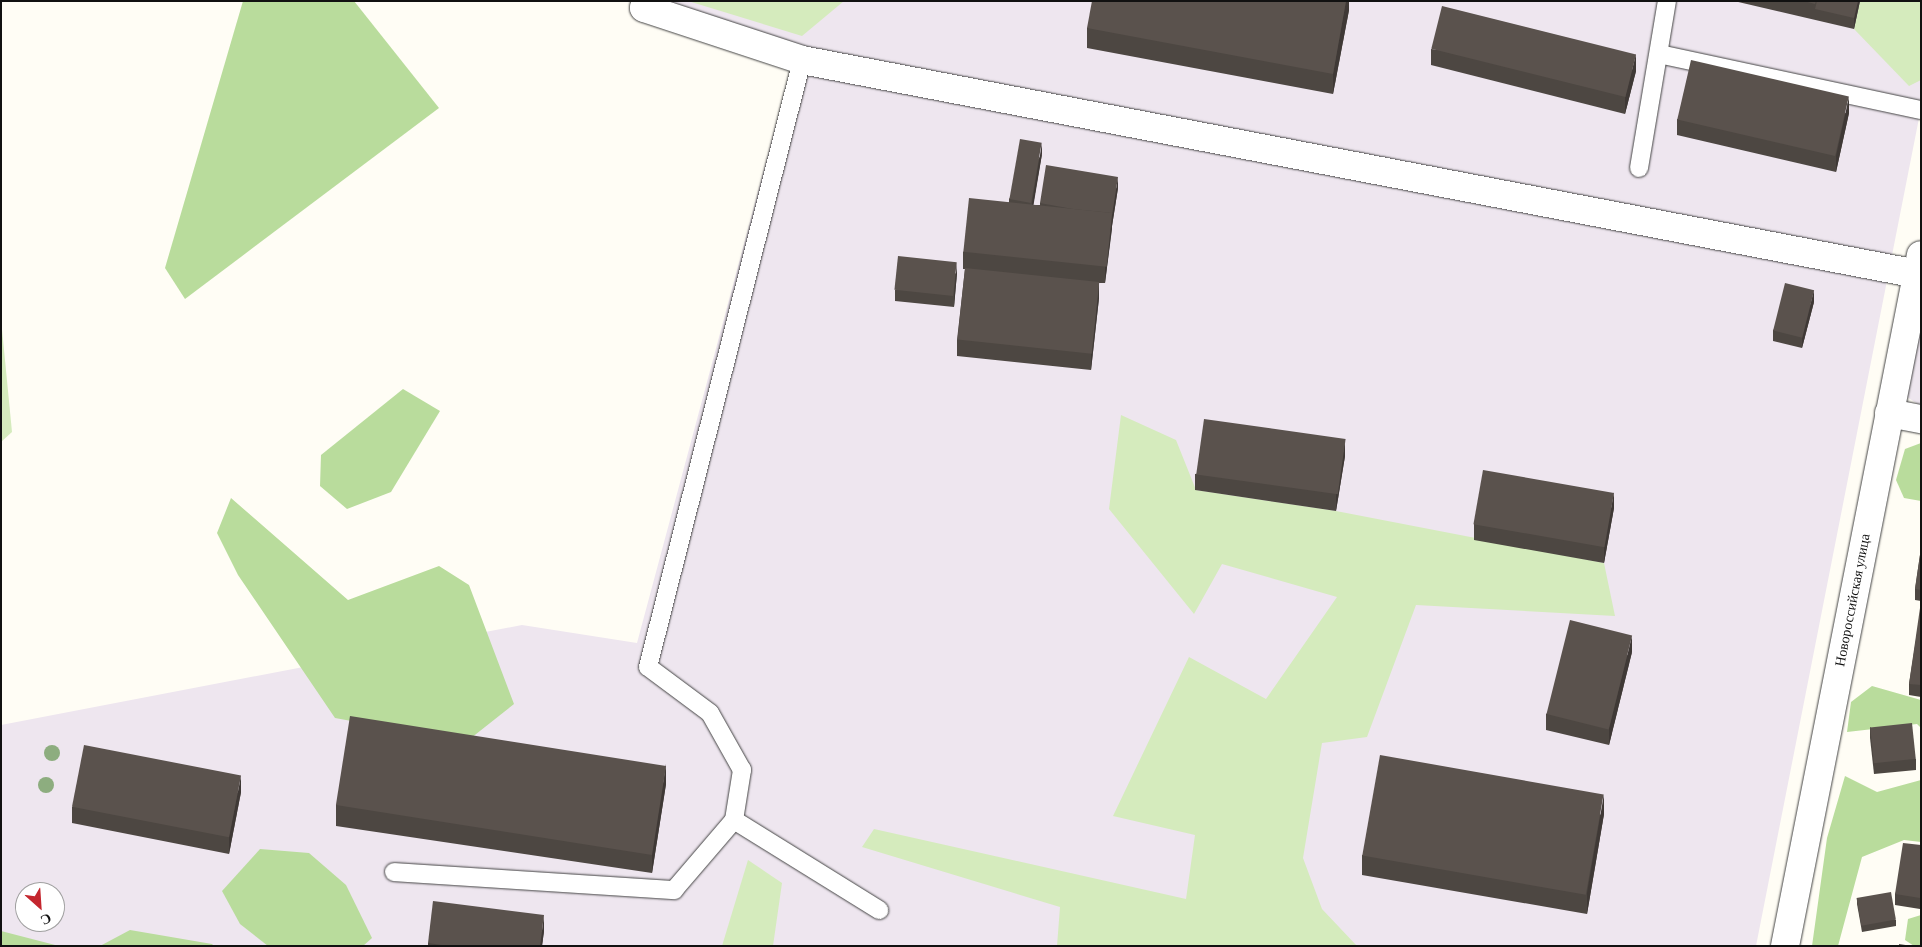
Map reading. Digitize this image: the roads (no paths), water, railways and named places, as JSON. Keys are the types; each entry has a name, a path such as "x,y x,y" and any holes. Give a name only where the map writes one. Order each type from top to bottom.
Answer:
{"street":[{"path":"646,1 644,8 802,60 1919,264"},
{"name":"Новороссийская улица","path":"1785,946 1919,264"},
{"path":"1889,413 1921,419"}],"lane":[{"path":"1639,168 1667,1"},
{"path":"1659,54 1921,110"},
{"path":"394,872 674,890 734,820 742,770 710,714 648,667 802,60"},
{"path":"734,820 879,910"}]}
